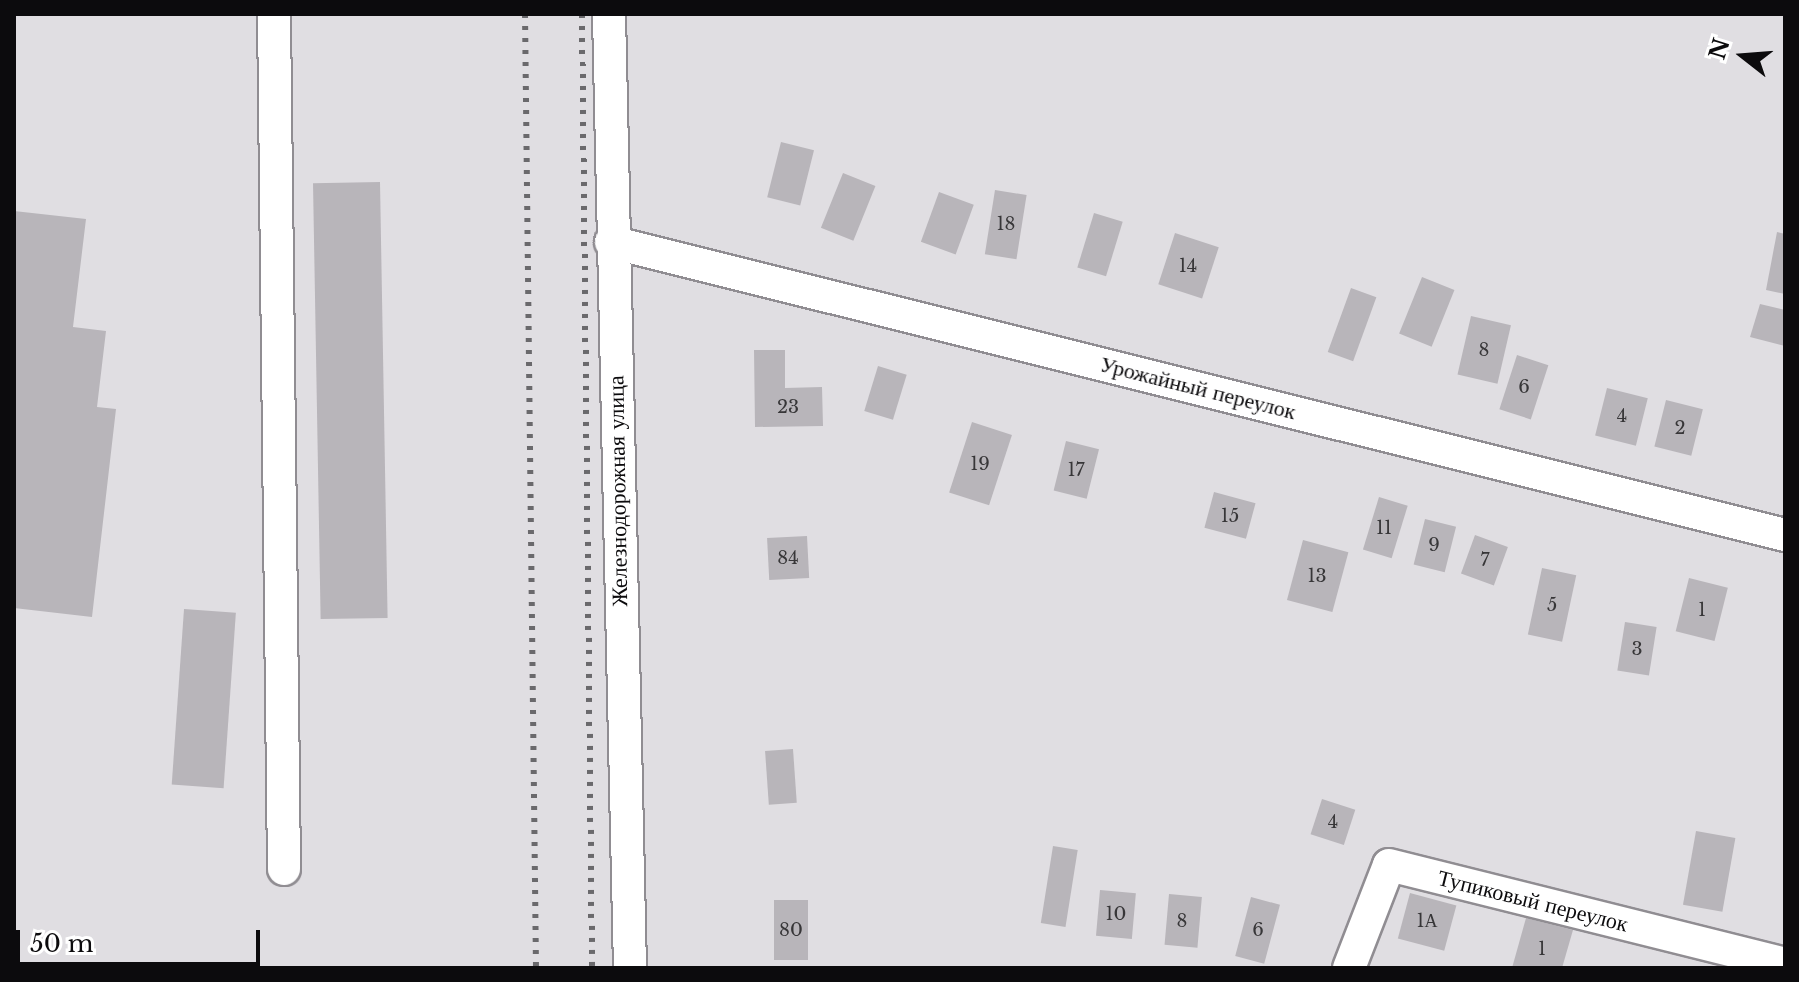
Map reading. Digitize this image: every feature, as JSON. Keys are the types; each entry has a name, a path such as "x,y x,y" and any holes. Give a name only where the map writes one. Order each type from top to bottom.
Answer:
{"street":[{"path":"274,14 284,869"},
{"name":"Железнодорожная улица","path":"609,14 611,242 630,968"},
{"name":"Урожайный переулок","path":"611,242 1785,535"},
{"name":"Тупиковый переулок","path":"1349,968 1389,865 1785,964"}],"building":[{"path":"781,142 814,150 800,206 767,197"},
{"path":"843,173 875,186 853,241 821,228"},
{"path":"380,182 388,618 321,619 313,183"},
{"path":"995,190 1027,195 1016,259 985,254"},
{"path":"939,192 974,205 956,254 921,242"},
{"path":"14,211 86,219 73,327 106,331 97,407 116,409 92,617 14,608"},
{"path":"1094,213 1123,222 1106,276 1077,268"},
{"path":"1777,232 1785,234 1785,294 1766,290"},
{"path":"1175,233 1219,247 1202,299 1158,284"},
{"path":"1422,277 1454,290 1432,347 1399,334"},
{"path":"1351,288 1376,297 1353,361 1328,352"},
{"path":"1760,304 1785,310 1785,346 1750,337"},
{"path":"1471,316 1511,325 1497,384 1458,374"},
{"path":"754,350 785,350 785,388 822,387 823,426 755,427"},
{"path":"1517,355 1548,365 1531,419 1499,409"},
{"path":"878,366 907,375 893,420 864,411"},
{"path":"1607,388 1648,398 1636,446 1595,436"},
{"path":"1666,400 1703,409 1691,456 1654,447"},
{"path":"972,422 1012,435 989,505 949,492"},
{"path":"1066,441 1099,449 1087,499 1054,490"},
{"path":"1214,492 1256,503 1246,539 1204,528"},
{"path":"1379,497 1408,506 1392,558 1363,550"},
{"path":"1425,519 1456,527 1445,572 1414,565"},
{"path":"1475,535 1508,547 1494,585 1461,574"},
{"path":"807,536 809,578 769,580 767,538"},
{"path":"1303,540 1348,552 1332,612 1287,600"},
{"path":"1542,568 1576,575 1562,642 1528,635"},
{"path":"1689,578 1728,588 1715,641 1676,631"},
{"path":"184,609 236,613 224,788 172,785"},
{"path":"1625,622 1657,627 1649,675 1617,670"},
{"path":"793,749 797,803 769,805 765,751"},
{"path":"1322,799 1355,810 1344,845 1311,834"},
{"path":"1696,831 1735,838 1722,912 1683,905"},
{"path":"1053,846 1078,850 1065,927 1041,923"},
{"path":"1100,890 1136,893 1132,939 1096,936"},
{"path":"1410,893 1456,905 1444,951 1398,938"},
{"path":"1169,894 1202,897 1197,948 1165,945"},
{"path":"1251,897 1280,905 1264,964 1235,956"},
{"path":"774,900 808,900 808,960 774,960"},
{"path":"1526,918 1573,930 1562,968 1512,968"}],"railway":[{"path":"525,14 536,968"},
{"path":"582,14 592,968"}]}
